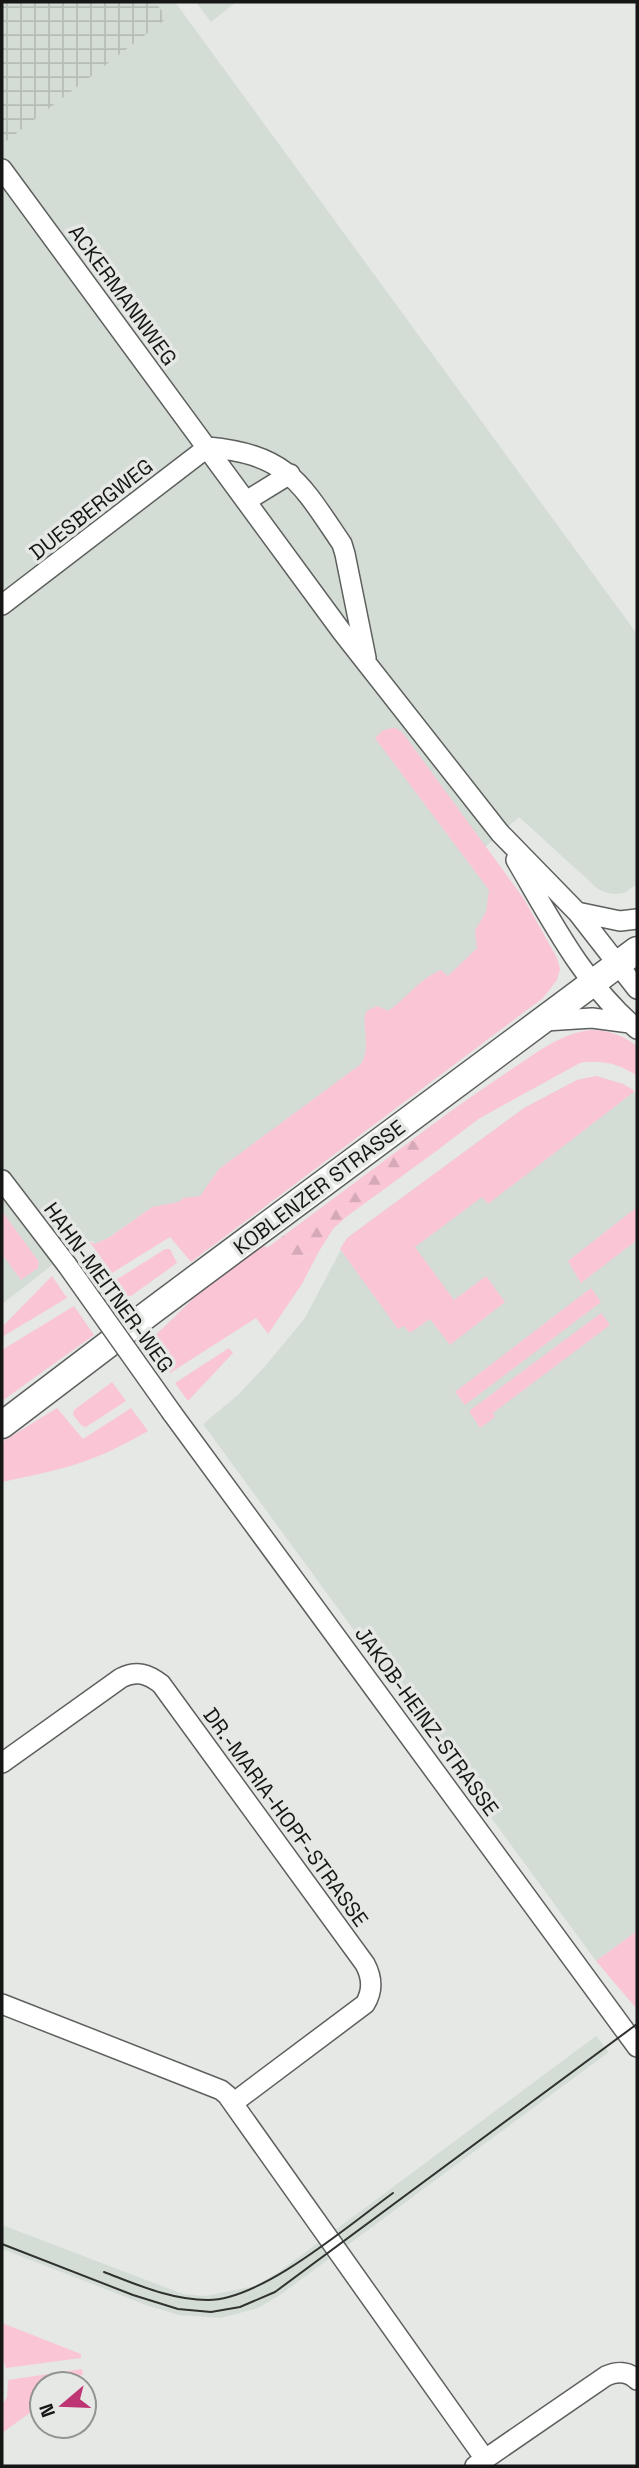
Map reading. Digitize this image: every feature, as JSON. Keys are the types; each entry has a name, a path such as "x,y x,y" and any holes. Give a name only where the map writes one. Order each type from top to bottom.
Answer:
{"main road":[{"name":"KOBLENZER STRASSE","path":"2,1425 179,1290 628,957"}],"street":[{"name":"ACKERMANNWEG","path":"2,169 368,666 500,832 577,912 628,957 637,989"},
{"name":"ACKERMANNWEG","path":"208,447 244,452 272,462 301,484 342,544 368,666"},
{"name":"DUESBERGWEG","path":"2,605 208,447"},
{"path":"246,501 290,474"},
{"name":"ACKERMANNWEG","path":"500,832 564,940 594,983 634,1026"},
{"path":"577,912 621,920 637,919"},
{"path":"545,1021 592,1018 634,1026"},
{"name":"HAHN-MEITNER-WEG","path":"2,1180 176,1417"},
{"name":"JAKOB-HEINZ-STRASSE","path":"176,1417 637,2047"},
{"name":"DR.-MARIA-HOPF-STRASSE","path":"2,1763 121,1678 136,1673 153,1678 161,1684 365,1964 371,1983 369,1998 365,2004 233,2103"},
{"path":"2,2004 221,2090 233,2103 480,2463 606,2375 614,2372 627,2373 637,2380"}],"shaded area":[{"path":"2,2 175,2 637,634 637,884 624,893 607,893 598,889 519,817 484,848 534,925 231,1202 152,1207 110,1237 95,1244 93,1241 83,1241 2,1304"},
{"path":"2,2 155,2 167,18 5,142 2,138"},
{"path":"196,2 236,2 211,22"},
{"path":"596,1076 623,1084 637,1094 637,1931 596,1961 203,1424 239,1394 305,1318 347,1238 524,1108 577,1080"},
{"path":"596,2036 609,2052 280,2295 258,2308 221,2318 179,2315 146,2305 2,2249 2,2225 183,2294 206,2296 254,2286 276,2274"}],"green space":[{"path":"391,728 403,733 524,899 557,958 560,969 557,980 543,998 191,1262 170,1237 112,1273 89,1241 95,1244 110,1237 152,1207 200,1196 219,1169 361,1064 366,1050 367,1011 378,1006 388,1011 433,974 441,970 448,976 477,948 475,930 486,912 489,890 375,738 382,731"},
{"path":"590,1030 615,1034 637,1046 637,1076 610,1064 580,1063 480,1118 435,1152 412,1140 538,1052 558,1040"},
{"path":"596,1076 623,1084 635,1091 488,1204 482,1197 415,1247 454,1300 486,1276 505,1302 450,1345 430,1319 410,1333 404,1326 398,1329 340,1249 347,1238 524,1108 577,1080"},
{"path":"412,1140 435,1152 346,1217 333,1229 318,1253 296,1257 267,1248"},
{"path":"637,1207 637,1240 581,1283 568,1261"},
{"path":"2,1211 39,1262 38,1268 21,1280 2,1254"},
{"path":"260,1245 296,1257 318,1253 302,1284 268,1334 256,1318 170,1373 147,1342 209,1283"},
{"path":"165,1249 170,1249 177,1263 131,1296 127,1296 116,1280"},
{"path":"52,1276 67,1298 2,1337 2,1327"},
{"path":"591,1288 601,1302 465,1405 455,1392"},
{"path":"74,1306 94,1335 2,1401 2,1350"},
{"path":"601,1313 610,1325 493,1413 495,1417 480,1428 469,1411"},
{"path":"229,1348 233,1353 188,1401 175,1383"},
{"path":"112,1382 126,1401 86,1427 82,1426 73,1415 74,1410"},
{"path":"57,1408 83,1439 131,1408 148,1431 88,1460 2,1482 2,1442"},
{"path":"637,1931 637,2007 636,2008 596,1961"},
{"path":"2,2323 81,2354 81,2358 6,2368 2,2357"},
{"path":"28,2377 28,2414 2,2433 2,2405 7,2397 8,2380"}],"tram line":[{"path":"2,2244 133,2295 178,2309 211,2312 240,2307 275,2292 637,2024"},
{"path":"104,2272 155,2291 181,2297 208,2300 230,2297 279,2275 393,2193"}]}
